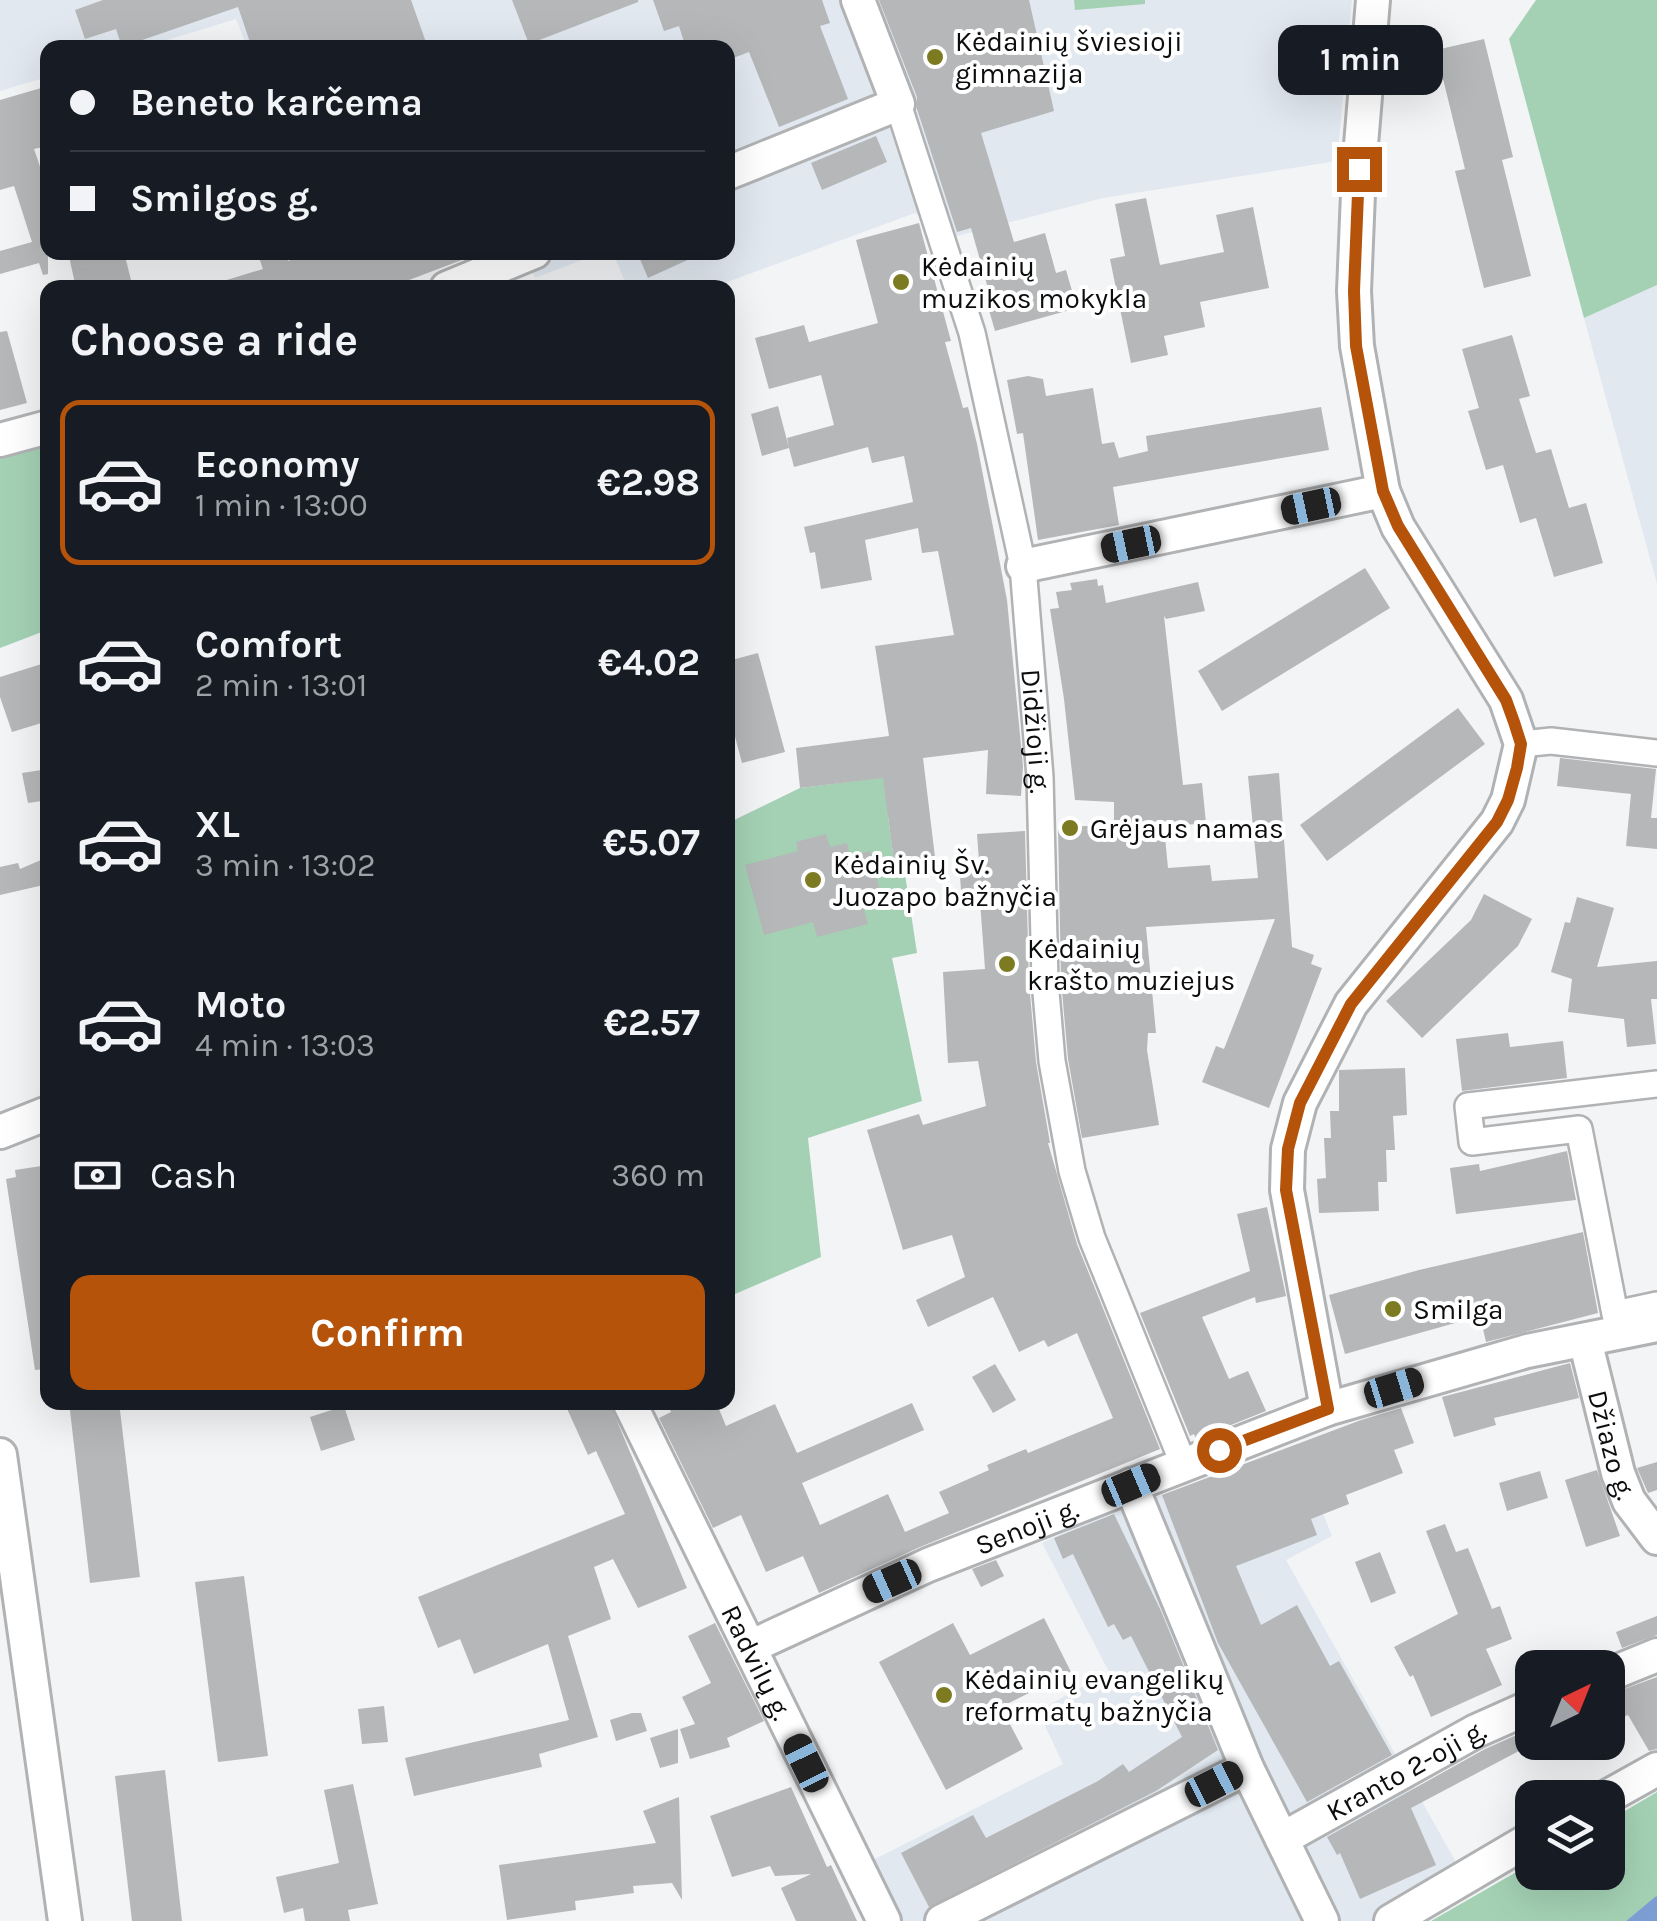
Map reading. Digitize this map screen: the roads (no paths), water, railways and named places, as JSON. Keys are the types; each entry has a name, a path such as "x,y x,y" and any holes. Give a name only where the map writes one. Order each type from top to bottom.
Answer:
{"street":[{"name":"Didžioji g.","path":"858,0 898,104 972,333 1024,566 1040,777 1045,981 1056,1091 1072,1171 1092,1238 1183,1463"},
{"path":"1328,1409 1286,1190 1288,1149 1300,1103 1351,1004 1497,822 1508,800 1521,744 1506,700 1398,526 1383,491 1356,346 1354,291 1373,0"},
{"path":"735,171 898,104"},
{"path":"466,280 515,260"},
{"path":"0,440 40,429"},
{"path":"1024,566 1383,491"},
{"path":"1521,744 1552,740 1657,753"},
{"path":"1657,1084 1468,1106 1472,1142 1579,1128 1614,1314 1657,1305"},
{"path":"0,1132 40,1115"},
{"name":"Senoji g.","path":"750,1646 928,1565 1328,1409 1462,1367 1657,1325"},
{"name":"Džiazo g.","path":"1585,1340 1618,1473 1629,1500 1657,1538"},
{"name":"Radvilų g.","path":"633,1410 884,1921"},
{"path":"0,1455 65,1921"},
{"path":"1131,1485 1248,1768 1322,1921"},
{"path":"1625,1668 1657,1655"},
{"name":"Kranto 2-oji g.","path":"1282,1839 1476,1731 1515,1714"},
{"path":"942,1921 1248,1768"},
{"path":"1625,1787 1657,1768"},
{"path":"1391,1921 1515,1848"}],"water":[{"path":"1655,1897 1657,1921 1626,1921"}],"place":[{"name":"Kėdainių šviesioji gimnazija","path":"935,57"},
{"name":"Kėdainių muzikos mokykla","path":"901,282"},
{"name":"Grėjaus namas","path":"1070,828"},
{"name":"Kėdainių Šv. Juozapo bažnyčia","path":"813,880"},
{"name":"Kėdainių krašto muziejus","path":"1007,964"},
{"name":"Smilga","path":"1393,1309"},
{"name":"Kėdainių evangelikų reformatų bažnyčia","path":"944,1695"}]}
